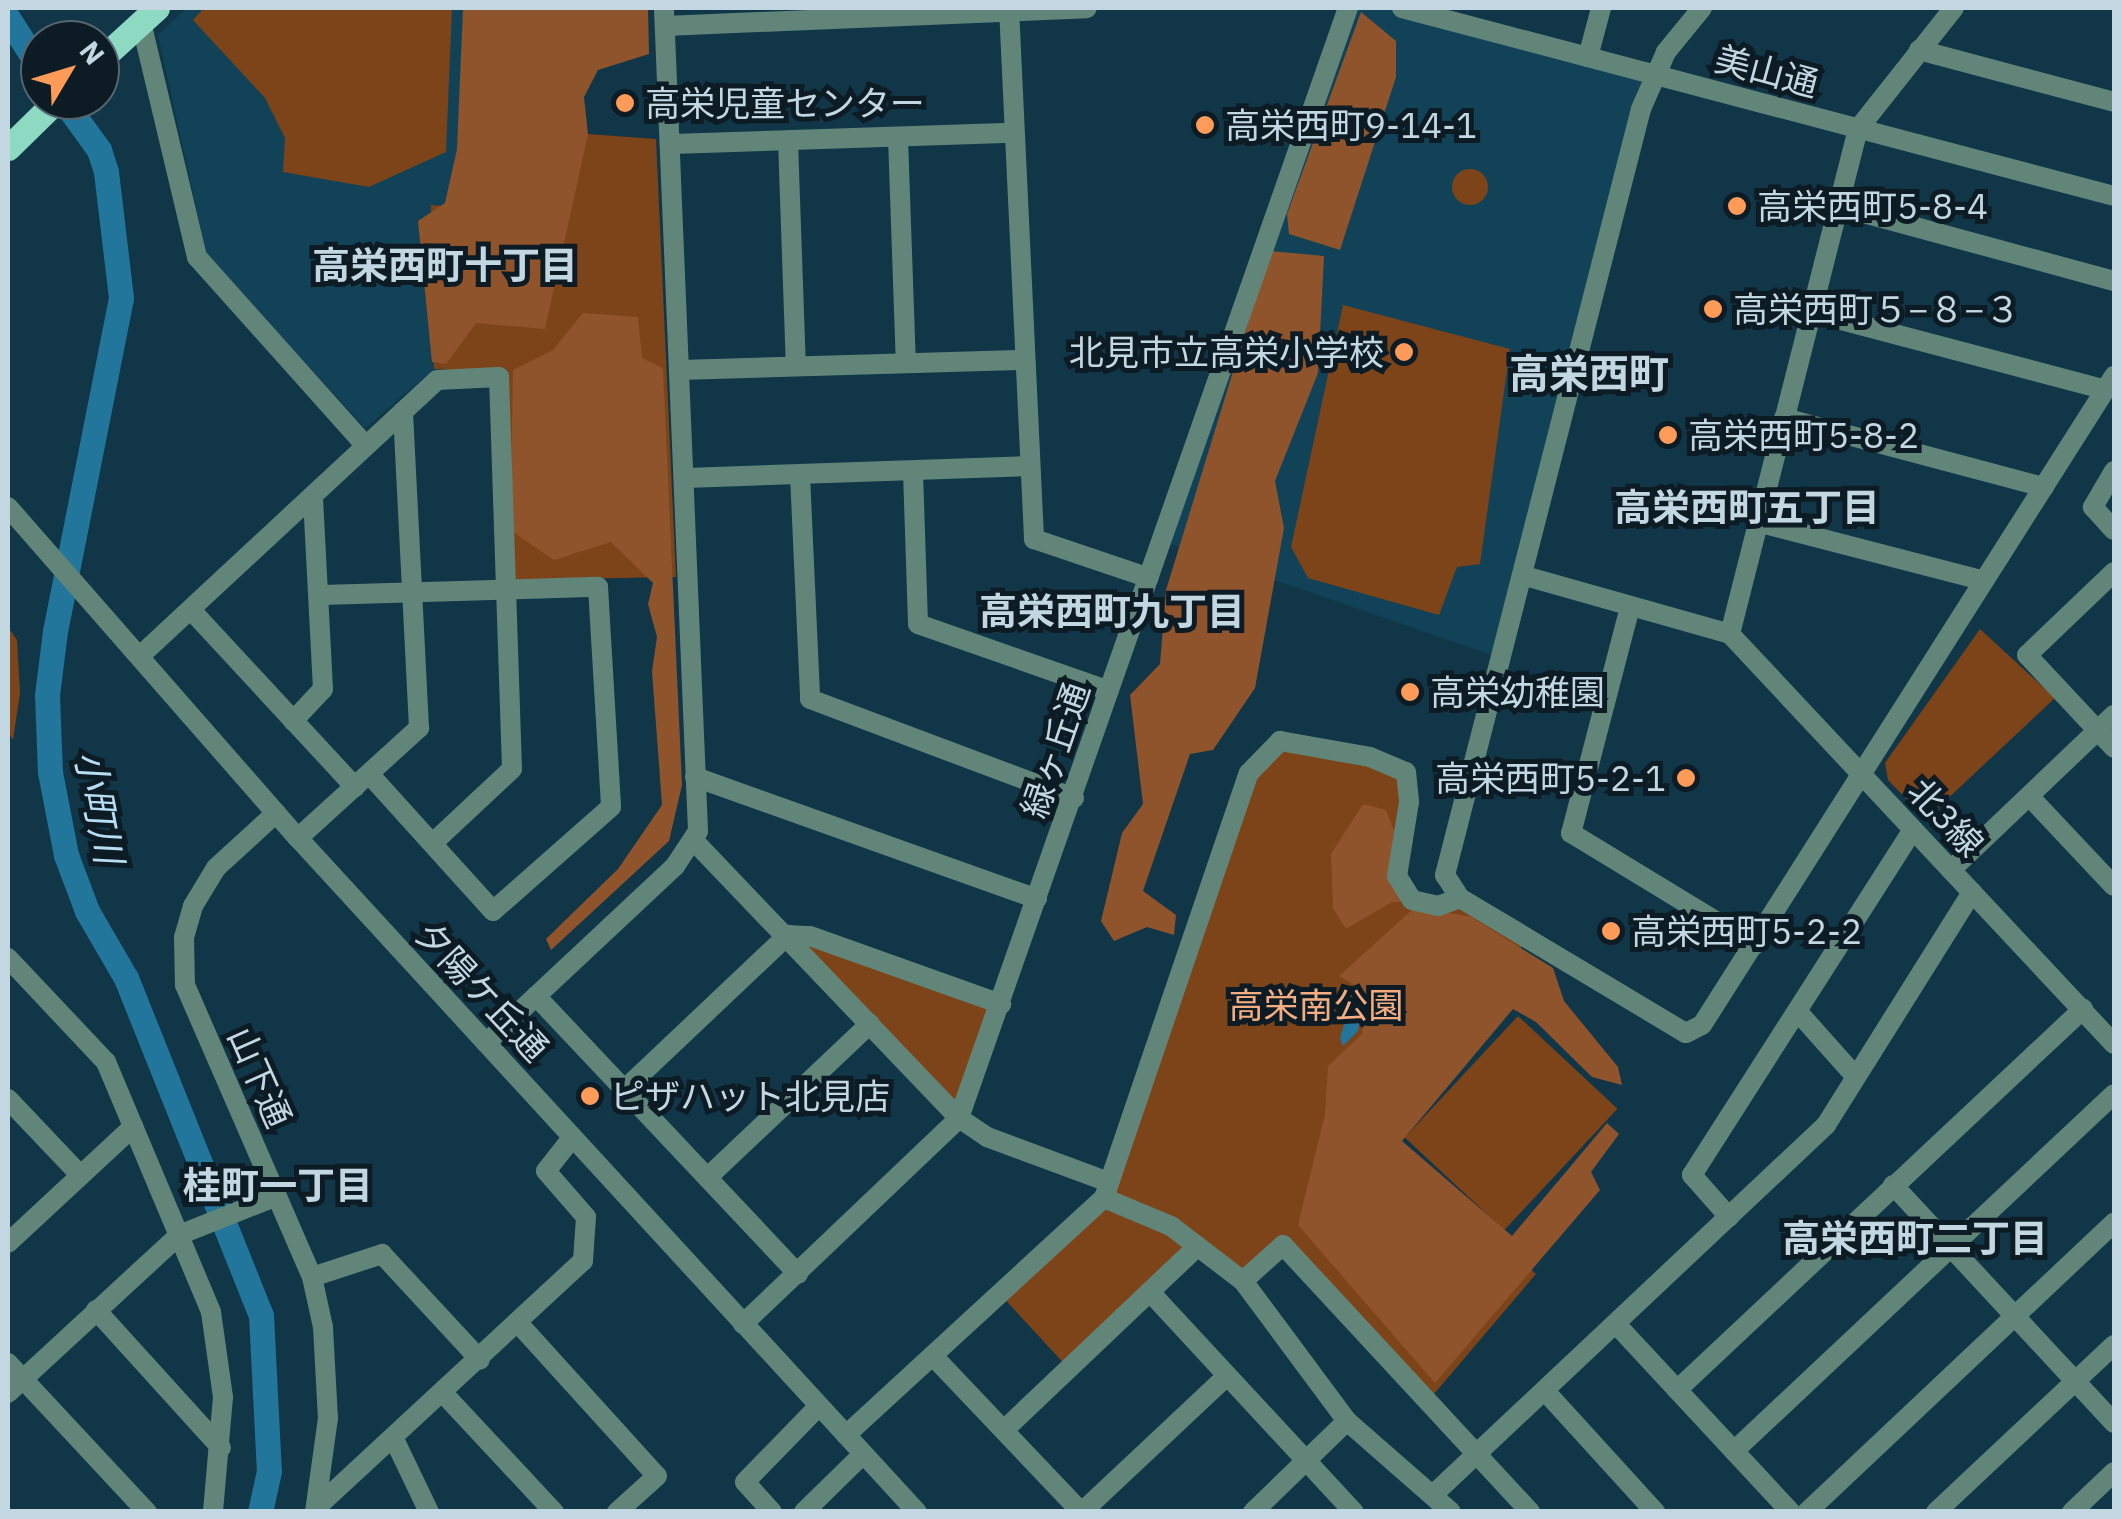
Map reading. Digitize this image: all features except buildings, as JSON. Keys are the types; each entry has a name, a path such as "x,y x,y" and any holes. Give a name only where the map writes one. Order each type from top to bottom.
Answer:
{"main road":[{"path":"120,42 149,15"},
{"path":"8,148 37,120"}],"street":[{"path":"1087,8 664,17 686,478 695,842 959,1118 987,1137 1105,1190 1170,1226 1243,1281 1346,1421 1436,1492 1451,1512"},
{"name":"緑ヶ丘通","path":"743,1324 959,1118 1348,8"},
{"name":"美山通","path":"1402,8 2114,196"},
{"path":"1588,57 1602,8"},
{"path":"1702,8 1656,74 1641,109 1525,576 1445,875 1460,898 1686,1032 1702,1025 1755,946 1982,580 2110,383 1811,312"},
{"path":"1525,576 1730,634 1858,130 1954,8"},
{"path":"1009,9 1034,539 1149,578"},
{"path":"149,15 198,257 365,445"},
{"path":"1919,50 2114,102"},
{"path":"672,144 1012,133"},
{"path":"898,138 906,362"},
{"path":"788,141 796,366"},
{"path":"1838,206 2114,281"},
{"path":"680,370 1023,360"},
{"path":"140,656 437,380 499,377 512,770 433,843"},
{"path":"298,838 419,728 403,411"},
{"path":"1784,418 2044,487"},
{"path":"686,478 1029,466"},
{"path":"2114,470 2093,507 2114,530"},
{"path":"912,472 918,624 1109,692"},
{"path":"800,475 810,700 1074,798"},
{"path":"293,721 323,690 313,496"},
{"name":"夕陽ケ丘通","path":"8,507 298,838 917,1512"},
{"path":"1757,522 1982,580"},
{"path":"2114,572 2028,654 2114,748"},
{"path":"192,611 293,721 433,843 494,911 611,807 598,587 321,595"},
{"path":"1630,607 1571,832 1755,946"},
{"name":"北3線","path":"1730,634 2114,1044"},
{"path":"1951,870 2114,716"},
{"path":"846,1435 1105,1190 1249,773 1280,741 1370,758 1406,772 1409,802 1398,876 1412,900 1438,906 1460,898"},
{"path":"695,777 1038,899"},
{"path":"2030,796 2114,886"},
{"name":"山下通","path":"276,813 216,868 192,906 184,938 185,985 268,1200 312,1277 328,1375 316,1510"},
{"path":"1729,1217 1692,1176 1913,830"},
{"path":"486,1043 695,842"},
{"path":"1436,1492 1826,1125 1972,892"},
{"path":"624,1090 788,935 810,936 1001,1004"},
{"path":"8,958 106,1062 133,1126 187,1232 211,1312 224,1397 213,1512"},
{"path":"536,996 798,1274"},
{"path":"1677,1390 2082,1009"},
{"path":"1798,1012 1856,1076"},
{"path":"708,1177 870,1024"},
{"path":"1734,1451 2114,1094"},
{"path":"8,1098 80,1174"},
{"path":"8,1243 133,1126"},
{"path":"316,1510 520,1324 584,1260 586,1217 546,1172 572,1138"},
{"path":"1894,1185 2114,1423"},
{"path":"147,1512 12,1378 187,1232 268,1200"},
{"path":"1807,1512 2114,1223"},
{"path":"1243,1281 1283,1245 1530,1512"},
{"path":"1004,1430 1198,1246"},
{"path":"312,1277 382,1254 480,1360"},
{"path":"1150,1292 1354,1512"},
{"path":"96,1310 222,1448"},
{"path":"520,1324 656,1476 623,1510"},
{"path":"1616,1324 1791,1512"},
{"path":"1936,1512 2114,1345"},
{"path":"933,1356 1082,1512 1227,1376"},
{"path":"1545,1391 1655,1512"},
{"path":"443,1393 554,1512"},
{"path":"772,1512 745,1482 819,1406"},
{"path":"1252,1512 1346,1421"},
{"path":"394,1439 430,1512"},
{"path":"804,1512 863,1454"},
{"path":"2072,1512 2110,1485"}],"shaded area":[{"path":"186,8 463,8 458,208 432,205 434,369 365,428 207,256 158,35"},
{"path":"463,8 648,8 649,54 598,70 584,97 588,134 545,329 476,323 446,364 432,362 418,221 445,203 457,149"},
{"name":"北見市立高栄小学校","path":"1348,8 1402,8 1656,74 1503,659 1162,541"},
{"path":"1361,12 1396,41 1396,77 1340,250 1289,234 1287,214"},
{"path":"1270,251 1324,256 1318,373 1275,481 1284,528 1255,688 1213,750 1190,754 1143,891 1176,915 1174,935 1147,927 1114,941 1101,921 1122,833 1143,804 1130,695 1160,664 1166,590"},
{"path":"583,313 638,317 642,358 663,368 682,785 669,841 551,950 546,939 618,869 662,805 652,671 657,637 648,604 653,583 611,542 554,560 510,530 513,370 553,350"},
{"path":"1363,804 1386,810 1394,831 1388,874 1439,911 1471,917 1553,968 1564,1001 1618,1067 1622,1085 1592,1077 1536,1022 1513,1009 1402,1141 1512,1236 1607,1123 1619,1134 1591,1172 1600,1190 1435,1383 1298,1225 1325,1114 1328,1066 1362,1034 1366,992 1339,976 1412,910 1407,902 1392,902 1346,929 1333,908 1331,854"},
{"path":"1356,985 1363,995 1358,1031 1343,1046 1340,1038"}],"green space":[{"path":"204,8 452,8 446,152 369,187 283,172 285,138 265,98 193,20"},
{"path":"588,134 656,139 676,577 511,580 505,372 434,369 431,205 458,207"},
{"path":"1470,169 1483,174 1488,187 1483,200 1470,205 1457,200 1452,187 1457,174"},
{"path":"1343,305 1510,349 1480,564 1457,567 1439,615 1308,578 1291,547"},
{"path":"8,627 17,640 20,693 13,740 8,732"},
{"path":"1980,629 2055,698 1926,819 1888,780 1885,763"},
{"name":"高栄南公園","path":"1280,741 1406,772 1397,875 1412,900 1460,898 1522,946 1393,1142 1536,1274 1428,1401 1283,1245 1243,1281 1197,1247 1069,1369 1000,1294 1104,1198 1249,773"},
{"path":"788,935 1001,1004 959,1118"},
{"path":"1518,1016 1617,1109 1504,1230 1405,1137"}],"waterway":[{"name":"小町川","path":"8,18 20,37"},
{"name":"小町川","path":"77,120 99,150 106,172 121,298 55,631 47,695 50,772 66,855 87,911 126,978 261,1315 269,1471 260,1512"}],"place":[{"name":"高栄児童センター","path":"625,103"},
{"name":"高栄西町9-14-1","path":"1205,125"},
{"name":"高栄西町5-8-4","path":"1737,206"},
{"name":"高栄西町５−８−３","path":"1713,309"},
{"name":"北見市立高栄小学校","path":"1404,352"},
{"name":"高栄西町5-8-2","path":"1668,435"},
{"name":"高栄幼稚園","path":"1410,692"},
{"name":"高栄西町5-2-1","path":"1686,778"},
{"name":"高栄西町5-2-2","path":"1611,931"},
{"name":"ピザハット北見店","path":"590,1096"}],"district":[{"name":"高栄西町十丁目","path":"445,265"},
{"name":"高栄西町","path":"1589,373"},
{"name":"高栄西町五丁目","path":"1747,507"},
{"name":"高栄西町九丁目","path":"1112,611"},
{"name":"桂町一丁目","path":"278,1185"},
{"name":"高栄西町二丁目","path":"1915,1238"}]}
